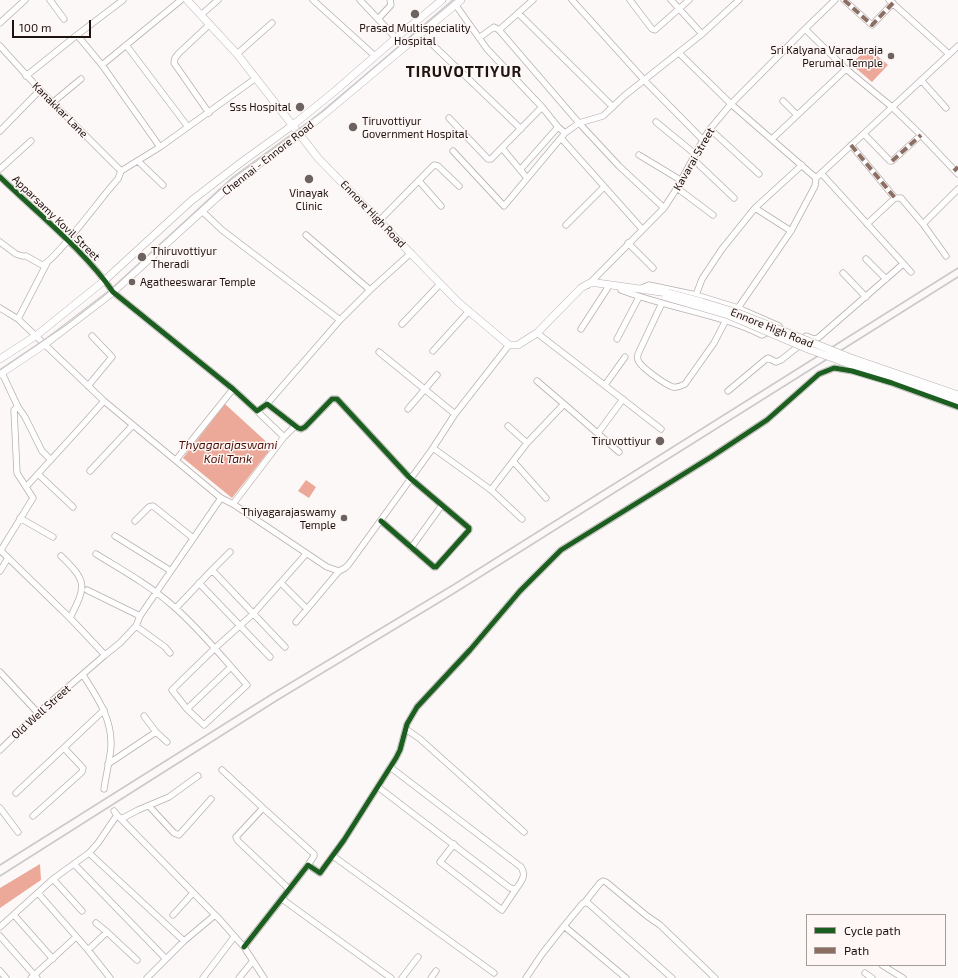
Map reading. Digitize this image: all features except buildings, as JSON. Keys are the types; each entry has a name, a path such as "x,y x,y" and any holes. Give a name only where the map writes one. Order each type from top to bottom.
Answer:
{"main road":[{"name":"Ennore High Road","path":"187,0 237,54 294,125 318,158 458,302 508,345"},
{"name":"Chennai - Ennore Road","path":"0,359 37,335 105,280 191,201 243,161 294,125 335,92 375,56 442,0"},
{"name":"Chennai - Ennore Road","path":"1,374 45,344 113,292 233,183 300,134 458,2"},
{"name":"Ennore High Road","path":"586,286 597,283 639,289 665,298 702,302 738,313 890,373 958,395"},
{"name":"Ennore High Road","path":"586,286 642,292 732,317 808,349 958,402"},
{"path":"508,345 518,345 537,333 586,286"}],"street":[{"path":"0,23 25,0"},
{"path":"50,0 64,19"},
{"path":"26,76 77,34 123,0"},
{"path":"102,65 181,0"},
{"path":"201,15 218,0"},
{"path":"313,0 375,56"},
{"path":"360,0 396,38"},
{"path":"378,19 391,5 390,0"},
{"path":"499,30 533,0"},
{"path":"572,0 645,81 703,140"},
{"path":"630,0 652,29 655,30 689,0"},
{"path":"671,0 702,34"},
{"path":"453,150 504,206 563,136 579,123 603,116 624,96 645,81 702,34 739,0"},
{"name":"Kavarai Street","path":"586,286 664,208 682,181 710,129 731,104 835,0"},
{"path":"844,0 872,25 891,2 949,54"},
{"path":"458,2 479,38 487,48 542,107 604,187 642,229"},
{"path":"518,13 613,107"},
{"path":"237,54 272,23"},
{"path":"209,112 174,63 175,58 179,53 210,24"},
{"path":"479,38 494,27 499,30 579,123 620,166 664,208"},
{"path":"805,29 846,69 892,107 957,171"},
{"path":"77,34 102,65 160,147"},
{"path":"126,45 188,127"},
{"path":"433,45 521,129"},
{"name":"Kanakkar Lane","path":"0,46 52,103 121,171"},
{"path":"738,308 790,230 815,186 816,178 920,80 949,54 957,49"},
{"path":"679,53 731,104 816,178"},
{"path":"772,139 846,69"},
{"path":"18,319 47,263 68,241 118,179 121,171 160,147 256,78"},
{"path":"52,103 80,79"},
{"path":"920,80 946,108"},
{"path":"0,131 40,90"},
{"path":"782,101 797,115"},
{"path":"449,118 488,159 491,159 542,107"},
{"path":"656,122 694,157 734,198"},
{"path":"520,170 558,127"},
{"path":"710,129 759,174"},
{"path":"864,134 890,161 892,161 921,135"},
{"path":"0,169 30,141"},
{"path":"851,145 895,198"},
{"path":"502,148 527,178"},
{"path":"639,155 682,181"},
{"path":"138,161 163,185"},
{"path":"379,221 436,164 459,186"},
{"path":"696,295 702,279 722,249 756,208 802,165"},
{"path":"821,173 911,272"},
{"name":"Apparsamy Kovil Street","path":"0,177 68,241 105,280 113,292 233,389 284,437"},
{"path":"419,181 441,206"},
{"path":"566,225 604,187"},
{"path":"677,188 712,216"},
{"path":"923,224 958,189"},
{"path":"867,224 895,198 901,198 923,224 946,256"},
{"path":"756,208 790,230"},
{"path":"202,211 222,230 340,320"},
{"path":"306,235 370,290"},
{"path":"628,243 653,268"},
{"path":"1,245 16,254 26,256 42,265 47,263"},
{"path":"256,411 267,404 340,320 370,290 411,253"},
{"path":"866,259 886,279"},
{"path":"639,289 649,285 696,295 738,308 809,338 816,339 903,264"},
{"path":"843,273 866,297"},
{"path":"402,324 440,284"},
{"path":"581,329 607,289"},
{"path":"621,290 639,297 665,298 745,326 762,334 766,333 772,323"},
{"path":"617,339 639,297"},
{"path":"665,298 638,354 637,360 654,375 673,387 679,387 685,384 714,343 726,320"},
{"path":"0,308 18,319 37,335 88,386 221,498 233,504 327,568 339,571"},
{"path":"433,351 469,311"},
{"path":"537,333 661,429"},
{"path":"88,386 112,357 92,336"},
{"path":"728,391 768,358 776,362 781,360 809,338"},
{"path":"296,622 339,571 349,564 433,448 455,414 508,345"},
{"path":"379,352 455,414"},
{"path":"605,385 625,357"},
{"path":"308,865 320,873 333,856 378,787 400,750 410,718 417,707 470,650 520,591 561,550 711,457 767,420 820,374 834,368 852,371 892,383 958,407"},
{"path":"1,374 42,451 51,460"},
{"path":"408,409 437,375"},
{"path":"537,381 619,452"},
{"path":"176,460 233,389"},
{"path":"267,404 301,429 305,427 332,399 337,399 410,478 468,527 469,530 436,567 434,567 381,521"},
{"path":"598,434 623,399"},
{"path":"26,487 104,400"},
{"path":"491,490 527,444 564,404"},
{"path":"18,407 14,410 17,473 33,498 0,550 70,618 105,655"},
{"path":"90,471 133,425"},
{"path":"233,504 284,437 295,426"},
{"path":"508,426 527,444"},
{"path":"433,448 491,490 522,519"},
{"path":"513,461 546,498"},
{"path":"38,474 72,507"},
{"path":"170,652 136,626 140,616 221,498"},
{"path":"411,548 442,505"},
{"path":"136,521 149,507 153,506 193,538"},
{"path":"20,518 53,537"},
{"path":"115,536 171,571"},
{"path":"176,608 230,552"},
{"path":"96,554 156,592 176,608 214,649 231,667 247,685 204,725 187,709 172,690 214,649 253,614 306,554"},
{"path":"61,556 76,572 83,586 70,618"},
{"path":"0,571 8,558"},
{"path":"212,570 285,647"},
{"path":"199,583 270,657"},
{"path":"281,583 307,609"},
{"path":"87,590 140,616"},
{"name":"Old Well Street","path":"0,750 38,713 120,643 136,626"},
{"path":"187,709 231,667"},
{"path":"0,672 38,713"},
{"path":"83,675 104,710 109,724 111,745 104,789"},
{"path":"16,793 104,710"},
{"path":"144,716 166,742"},
{"path":"406,729 420,739 524,832"},
{"path":"108,764 156,732"},
{"path":"34,816 83,770 64,748"},
{"path":"390,767 521,868 524,872 523,879 502,910 440,862 454,844"},
{"path":"222,770 315,855 244,947"},
{"path":"0,927 54,879 89,852 98,843 117,815 149,806 179,791 198,776"},
{"path":"378,787 510,888 516,889"},
{"path":"149,806 174,833 179,835 211,798"},
{"path":"0,808 18,832"},
{"path":"263,808 236,837 237,840 289,890"},
{"path":"117,815 215,915 244,947 263,978"},
{"path":"89,852 184,941"},
{"path":"333,856 494,973"},
{"path":"74,864 166,959"},
{"path":"54,879 82,911"},
{"path":"526,978 542,954 564,926 603,881 660,925 716,978"},
{"path":"38,893 88,950 110,978"},
{"path":"173,915 193,893"},
{"path":"282,899 391,978"},
{"path":"585,902 600,913 672,978"},
{"path":"14,915 54,959"},
{"path":"147,978 184,941 215,915"},
{"path":"96,923 108,932 137,960"},
{"path":"564,926 626,978"},
{"path":"88,950 108,932"},
{"path":"0,936 34,977 76,937"},
{"path":"203,978 234,937"},
{"path":"402,978 418,957"},
{"path":"240,978 253,961"},
{"path":"884,966 903,978"},
{"path":"0,971 6,978"},
{"path":"431,978 436,971"},
{"path":"865,974 872,978"}],"water":[{"path":"868,48 888,65 872,82 851,64"},
{"name":"Thyagarajaswami Koil Tank","path":"225,404 272,447 232,498 183,458"},
{"path":"306,480 316,487 309,498 298,491"},
{"path":"40,864 41,880 0,908 0,888"}],"railway":[{"path":"0,370 66,325 106,294 233,177 322,112 453,0"},
{"path":"0,865 272,694 453,585 958,268"},
{"path":"0,876 276,701 453,594 958,277"}],"marked path":[{"path":"844,0 872,25 893,3"},
{"path":"892,161 921,135"},
{"path":"851,145 895,198"},
{"path":"954,171 958,167"}],"cycle path":[{"path":"0,177 75,247 102,277 113,292 233,389 257,411 267,404 301,429 305,427 332,399 337,399 410,478 469,528 469,530 436,567 434,567 381,521"},
{"path":"244,947 308,865 320,873 344,840 396,758 400,750 407,724 417,707 470,650 520,591 561,550 711,457 767,420 819,374 834,368 852,371 892,383 958,407"}],"place":[{"name":"Prasad Multispeciality Hospital","path":"415,14"},
{"name":"Sri Kalyana Varadaraja Perumal Temple","path":"891,56"},
{"name":"Sss Hospital","path":"300,107"},
{"name":"Tiruvottiyur Government Hospital","path":"353,127"},
{"name":"Vinayak Clinic","path":"309,179"},
{"name":"Thiruvottiyur Theradi","path":"142,257"},
{"name":"Agatheeswarar Temple","path":"132,282"},
{"name":"Tiruvottiyur","path":"660,441"},
{"name":"Thiyagarajaswamy Temple","path":"344,518"}],"district":[{"name":"TIRUVOTTIYUR","path":"464,72"}]}
